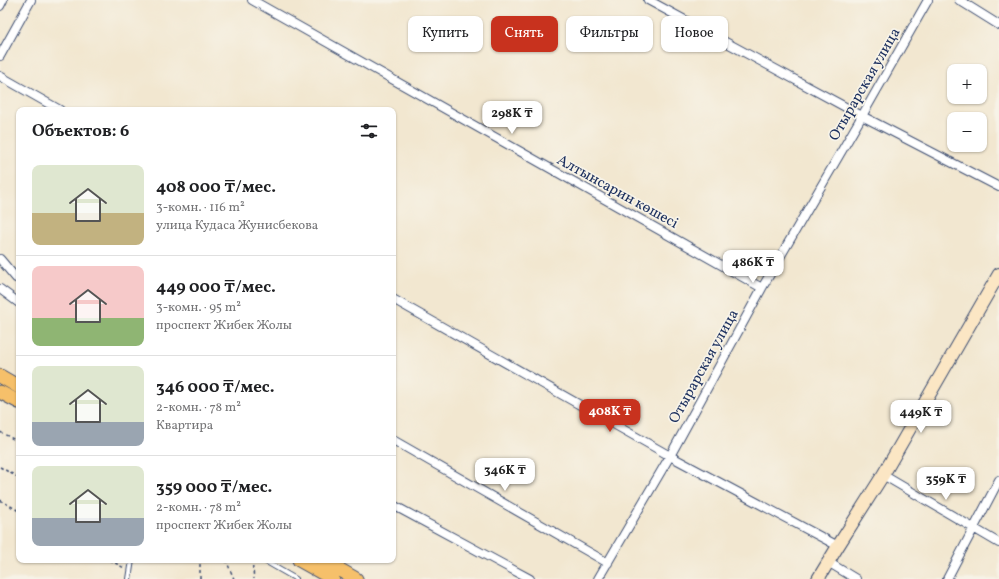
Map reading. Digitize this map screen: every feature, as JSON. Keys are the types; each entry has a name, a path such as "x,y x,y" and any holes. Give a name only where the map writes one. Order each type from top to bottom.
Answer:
{"main road":[{"path":"818,579 883,476 999,274"},
{"path":"0,376 16,385"},
{"path":"0,392 16,400"},
{"path":"305,563 334,579"},
{"path":"328,563 356,579"}],"street":[{"path":"0,6 3,0"},
{"path":"0,56 31,0"},
{"name":"Алтынсарин көшесі","path":"252,0 762,288"},
{"path":"648,0 704,32 999,187"},
{"name":"Отырарская улица","path":"598,579 670,456 762,288 928,0"},
{"path":"959,0 999,25"},
{"path":"0,76 55,107"},
{"path":"0,259 16,276"},
{"path":"0,289 16,301"},
{"path":"396,301 670,456 838,546"},
{"path":"396,442 608,563"},
{"path":"883,476 999,543"},
{"path":"947,579 999,480"},
{"path":"396,507 530,579"},
{"path":"828,562 856,579"}],"lane":[{"path":"129,579 131,563"},
{"path":"268,563 296,579"}],"path":[{"path":"0,432 16,440"},
{"path":"0,467 16,476"},
{"path":"0,500 16,508"},
{"path":"116,563 129,570"},
{"path":"200,563 200,579"},
{"path":"227,563 234,579"},
{"path":"252,563 254,579"}]}
